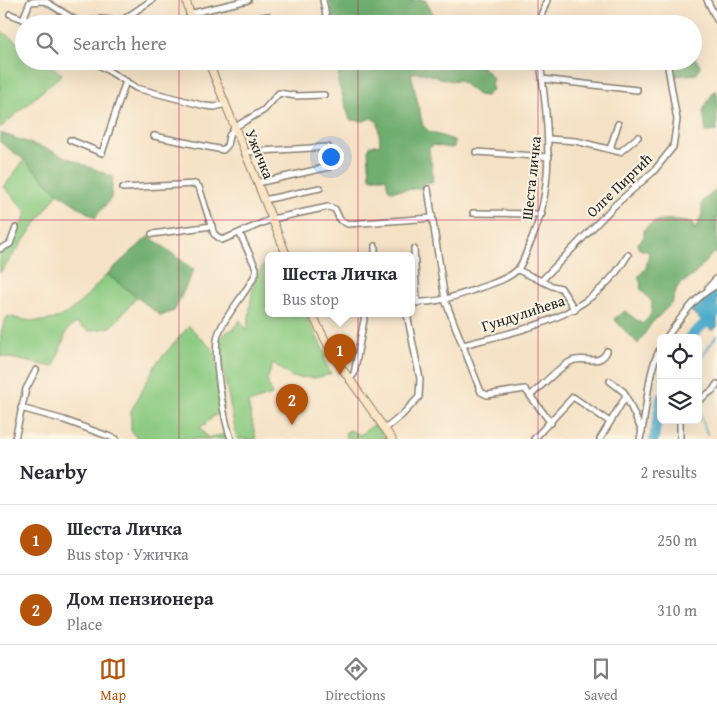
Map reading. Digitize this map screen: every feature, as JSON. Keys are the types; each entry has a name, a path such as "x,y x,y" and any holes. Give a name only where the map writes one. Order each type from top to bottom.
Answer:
{"main road":[{"path":"186,0 190,14"},
{"name":"Ужичка","path":"212,70 285,252"},
{"path":"313,317 326,343 349,380 392,439"}],"street":[{"path":"25,15 30,2 41,0 66,15"},
{"path":"131,15 152,0"},
{"path":"190,14 248,0"},
{"path":"322,0 326,15"},
{"path":"541,15 547,0"},
{"path":"707,0 717,20"},
{"path":"10,14 15,16"},
{"path":"108,70 136,88 192,103 215,107 225,104"},
{"name":"Шеста личка","path":"518,270 538,228 542,214 549,157 549,139 541,70"},
{"name":"Олге Пиргић","path":"541,281 616,205 654,171 673,147 677,120 669,70"},
{"path":"542,79 637,90"},
{"path":"70,140 102,153 126,81"},
{"path":"154,136 223,150 228,146 229,136 235,127 264,110 279,93 296,96 324,94"},
{"path":"610,148 618,124"},
{"path":"549,139 576,141 622,151 638,137"},
{"path":"244,152 328,147"},
{"path":"476,152 549,157"},
{"path":"257,183 329,167"},
{"path":"122,188 195,184 199,187 212,226 219,240 240,234 272,219 328,207 335,209 340,220 348,224 432,218"},
{"path":"264,200 320,188"},
{"path":"428,189 445,300 484,395 522,389 531,395 551,422"},
{"path":"474,213 542,214"},
{"path":"152,234 212,226"},
{"path":"0,249 10,244 16,228"},
{"path":"231,439 215,350 218,334 223,323 256,271 240,234"},
{"path":"375,246 375,252"},
{"name":"Гундулићева","path":"463,345 550,321 575,310 617,274 628,255"},
{"path":"415,302 445,300 501,280 518,270 563,290 575,310"},
{"path":"669,334 687,310 717,278"},
{"path":"704,292 717,285"},
{"path":"349,380 354,374 365,317"},
{"path":"385,429 401,416 419,396 420,379 408,317"},
{"path":"531,395 572,361 598,360 607,351"},
{"path":"640,439 652,369 657,357"},
{"path":"15,439 26,389 36,370"},
{"path":"610,381 620,388 626,396 642,430"},
{"path":"702,398 714,390 717,384"},
{"path":"600,439 626,396"},
{"path":"534,439 573,397 610,422"},
{"path":"21,408 64,420 116,439"},
{"path":"680,424 680,439"}],"green space":[{"path":"329,0 425,0 434,15 332,15"},
{"path":"0,30 15,41 15,70 56,70 62,74 0,128"},
{"path":"339,70 486,70 493,79 491,84 493,89 486,96 478,95 459,80 447,80 424,73 411,73 423,126 430,132 454,140 454,147 433,145 429,148 432,182 423,183 423,188 391,191 388,188 386,178 370,178 368,150 370,146 380,144 378,122 371,118 364,121 350,120 338,82"},
{"path":"672,70 698,70 697,74 674,76"},
{"path":"714,91 717,91 717,131 706,132 703,110"},
{"path":"0,133 47,149 113,177 111,198 95,218 58,193 24,160 0,142"},
{"path":"24,160 58,193 0,273 0,252 10,248 27,212 4,187"},
{"path":"717,189 717,253 712,254 695,274 678,286 672,303 651,324 638,344 614,319 625,311 642,324 652,309 652,302 640,288 641,284 638,277 646,268 649,252 639,249 637,244 644,237 644,230 656,222 667,220 692,222 695,230 702,214 702,202"},
{"path":"149,236 194,270 174,311 161,316 107,274"},
{"path":"265,264 265,317 307,317 326,355 324,360 331,374 315,378 292,377 273,363 267,380 272,395 248,403 256,439 237,439 218,345 220,339 228,331 234,329 240,320 247,330 254,283"},
{"path":"107,274 137,297 111,327 89,331 76,323 67,330 54,367 0,356 2,330 8,316 41,321 54,319 75,307"},
{"path":"189,326 214,351 224,408 200,428 208,438 229,433 231,439 138,439 131,431 131,411 156,364"},
{"path":"375,424 385,439 348,439 345,435 350,430 360,435"}],"water":[{"path":"717,288 717,327 712,331 690,310 704,295"}],"waterway":[{"path":"693,334 717,312"},
{"path":"702,356 717,335"},
{"path":"702,420 707,434"},
{"path":"654,439 657,421"}],"place":[{"name":"Шеста Личка","path":"340,375"},
{"name":"Дом пензионера","path":"292,425"}]}
